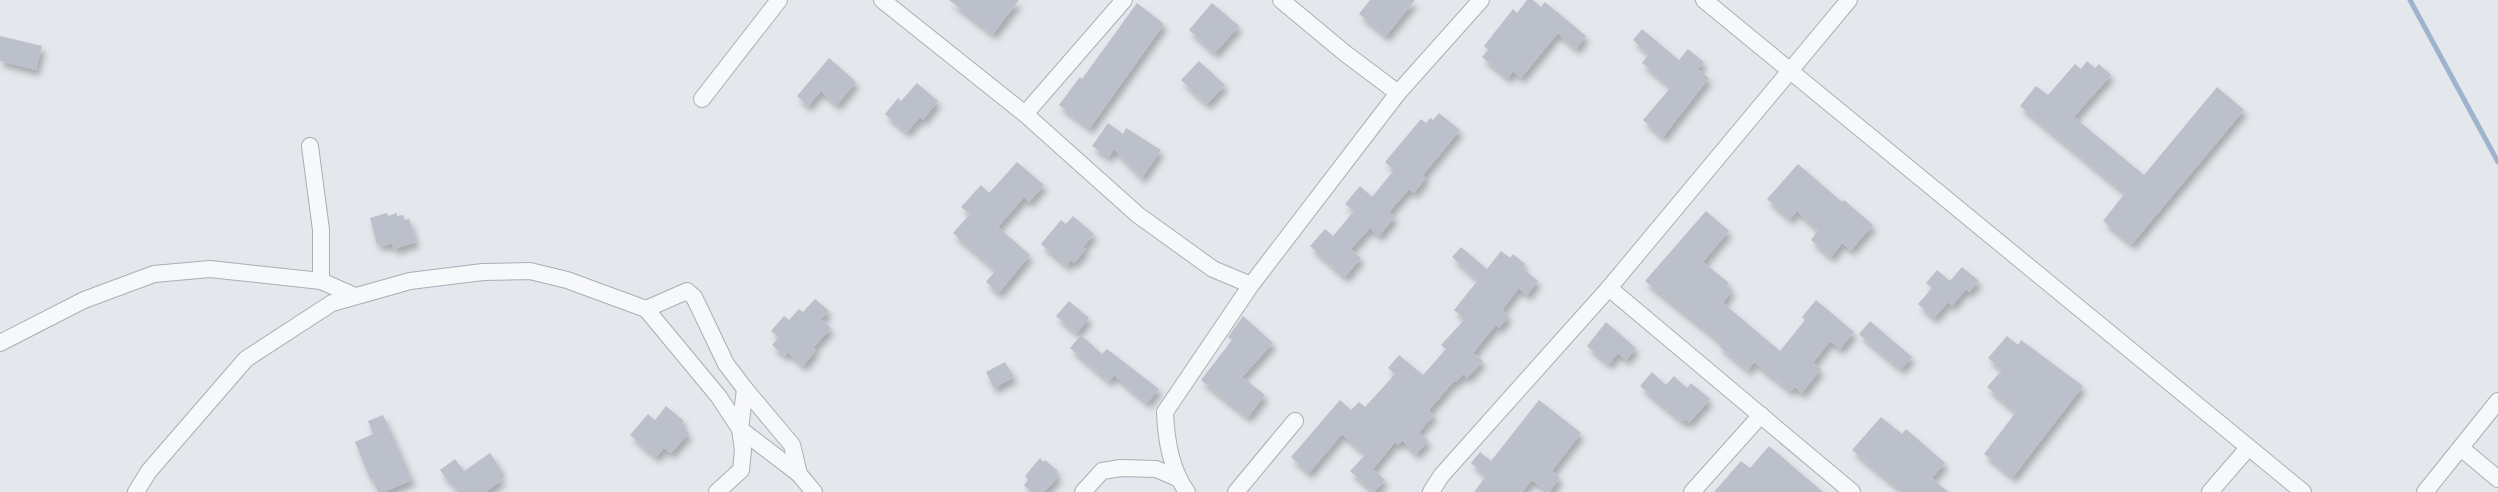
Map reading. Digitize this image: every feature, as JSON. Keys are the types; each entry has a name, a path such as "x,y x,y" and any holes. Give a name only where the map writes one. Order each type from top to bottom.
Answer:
{"street":[{"path":"702,99 779,0"},
{"path":"882,0 1025,114 1138,215 1213,269 1251,285"},
{"path":"1025,114 1124,0"},
{"path":"1281,0 1346,54 1398,93"},
{"path":"1187,492 1177,478 1165,430 1165,412 1251,285 1398,93 1481,0"},
{"path":"1704,0 2303,492"},
{"path":"1431,492 1441,476 1609,288 1850,0"},
{"path":"310,146 321,230 321,280"},
{"path":"0,343 84,300 154,274 210,269 321,280 355,296"},
{"path":"136,492 149,471 246,359 332,303 410,281 447,275 530,271 567,280 646,309 719,397 740,429 799,474 814,492"},
{"path":"1609,288 1852,492"},
{"path":"646,309 687,291 694,297 726,364 792,445 799,474"},
{"path":"717,492 741,470 740,429 745,389"},
{"path":"2425,492 2498,401"},
{"path":"1692,492 1761,415"},
{"path":"1236,492 1295,421"},
{"path":"2210,492 2248,448"},
{"path":"2461,448 2498,479"},
{"path":"1083,492 1101,471 1121,468 1156,469 1177,478"}],"building":[{"path":"949,0 1019,0 993,34"},
{"path":"1370,0 1415,0 1386,36 1359,14"},
{"path":"1527,0 1533,0 1541,7 1545,2 1586,36 1576,49 1558,33 1521,78 1513,71 1508,78 1482,57 1488,50 1484,46 1513,9 1517,13"},
{"path":"1137,3 1164,24 1090,128 1059,105 1080,77 1082,79"},
{"path":"1212,3 1239,26 1215,53 1189,30"},
{"path":"1642,29 1679,60 1688,49 1704,62 1698,69 1709,78 1663,137 1643,120 1671,87 1642,63 1649,54 1633,40"},
{"path":"0,36 42,46 36,70 0,61"},
{"path":"829,58 856,82 837,105 821,91 808,106 797,96"},
{"path":"1199,61 1225,85 1207,104 1181,80"},
{"path":"2087,61 2095,68 2099,64 2111,75 2074,117 2144,175 2217,87 2244,110 2132,244 2103,221 2125,193 2020,106 2036,86 2048,95 2075,64 2081,69"},
{"path":"917,83 938,101 923,120 920,117 907,132 885,114 898,98 901,101"},
{"path":"1439,113 1460,130 1423,175 1426,178 1414,193 1409,189 1389,212 1395,217 1379,236 1370,228 1351,249 1361,258 1345,277 1310,246 1325,229 1333,236 1354,211 1345,204 1360,186 1372,197 1394,170 1385,162 1421,119 1426,123 1430,118 1433,120"},
{"path":"1108,123 1123,134 1126,128 1161,150 1142,178 1114,149 1109,157 1092,146"},
{"path":"1017,162 1044,185 1029,202 1024,197 998,227 1030,255 999,293 986,282 996,270 953,233 970,214 961,207 981,185 989,193"},
{"path":"1798,164 1873,225 1851,250 1842,243 1831,257 1811,240 1818,230 1797,211 1790,219 1767,199"},
{"path":"1706,211 1729,231 1703,262 1729,283 1727,286 1732,290 1723,303 1780,351 1805,320 1802,317 1816,300 1854,332 1840,349 1830,341 1813,363 1821,369 1802,393 1795,387 1791,391 1754,362 1748,370 1719,346 1722,343 1645,281"},
{"path":"387,213 388,216 397,213 397,216 403,215 405,220 409,219 416,242 394,249 392,243 377,245 370,218"},
{"path":"1073,216 1094,234 1083,247 1086,249 1074,263 1071,260 1067,266 1041,244 1061,220 1066,224"},
{"path":"1461,247 1487,269 1501,251 1510,258 1513,254 1525,264 1522,268 1538,281 1527,295 1519,288 1502,310 1509,316 1499,328 1496,325 1473,353 1483,361 1467,378 1463,374 1456,382 1454,381 1429,410 1434,415 1419,432 1428,441 1416,454 1402,440 1398,445 1395,442 1373,469 1385,480 1374,492 1350,471 1366,454 1342,434 1309,473 1291,457 1340,400 1351,410 1359,402 1365,407 1395,374 1388,368 1399,355 1423,375 1446,349 1441,345 1465,319 1454,310 1478,280 1452,257"},
{"path":"1962,267 1979,281 1969,292 1966,289 1952,306 1948,302 1934,318 1918,304 1932,288 1926,283 1937,270 1950,281"},
{"path":"815,299 829,311 821,319 831,328 813,348 816,350 803,366 788,352 785,356 772,345 779,337 771,331 784,316 789,320 799,309 803,312"},
{"path":"1069,301 1089,318 1077,333 1056,316"},
{"path":"1243,316 1273,343 1242,377 1265,395 1248,417 1201,380 1232,340 1228,337"},
{"path":"1870,321 1912,357 1901,369 1859,334"},
{"path":"1606,322 1636,348 1626,360 1618,353 1609,364 1587,346"},
{"path":"1081,335 1102,354 1107,349 1159,389 1147,403 1114,375 1109,381 1070,348"},
{"path":"2007,336 2018,345 2021,340 2083,386 2013,477 1984,454 2016,412 1987,387 2002,370 1988,358"},
{"path":"1005,362 1014,377 994,388 986,372"},
{"path":"1652,372 1666,385 1674,376 1687,388 1691,383 1710,399 1689,423 1686,419 1683,422 1640,386"},
{"path":"1539,400 1581,433 1552,471 1560,478 1549,492 1532,480 1522,492 1474,492 1486,476 1471,463 1480,452 1491,461"},
{"path":"666,406 684,421 681,425 689,433 671,453 664,448 656,457 630,435 648,414 655,420"},
{"path":"383,415 412,480 384,492 378,492 372,478 370,479 355,442 373,434 368,421"},
{"path":"1881,417 1902,434 1906,429 1945,463 1932,478 1948,492 1903,492 1852,450"},
{"path":"1769,446 1823,492 1714,492 1741,461 1750,468"},
{"path":"490,453 502,471 498,474 502,480 485,492 458,492 440,470 455,459 464,471"},
{"path":"1040,458 1058,471 1055,474 1058,477 1044,492 1031,492 1024,485 1028,480 1025,476"}],"waterway":[{"path":"2410,0 2498,162"}]}
